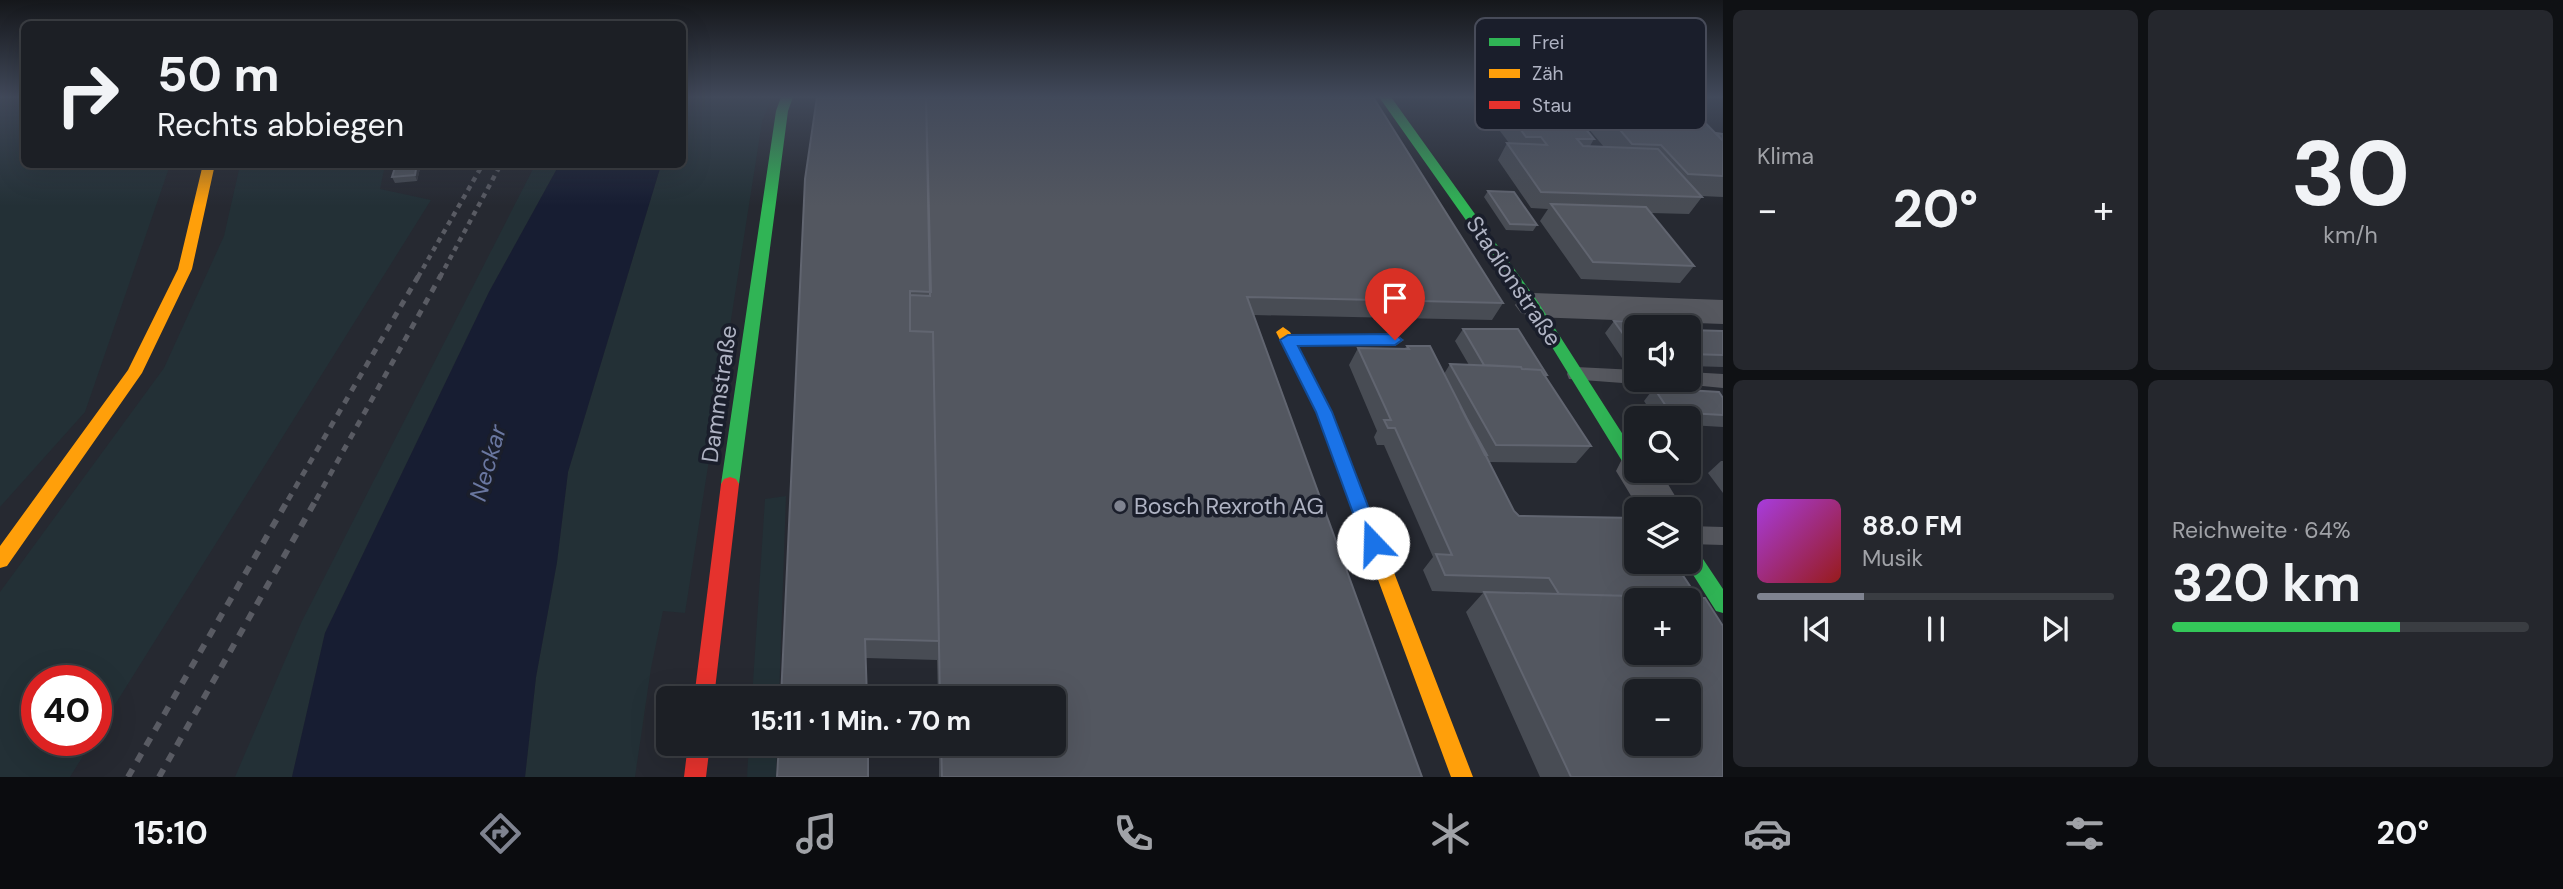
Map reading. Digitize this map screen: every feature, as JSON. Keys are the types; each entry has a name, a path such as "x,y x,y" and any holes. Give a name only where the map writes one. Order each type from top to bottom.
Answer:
{"street":[{"name":"Dammstraße","path":"705,686 734,452 779,133"},
{"name":"Stadionstraße","path":"1411,133 1533,305 1624,449"},
{"path":"0,560 134,373 185,269 208,168"},
{"path":"1533,305 1723,312"},
{"path":"1285,336 1324,412 1462,777"},
{"path":"1701,571 1723,605"},
{"path":"695,777 698,756"}],"lane":[{"path":"1285,336 1395,340"},
{"path":"1576,373 1624,376"},
{"path":"1701,380 1723,381"},
{"path":"1701,535 1723,536"}],"shaded area":[{"path":"0,133 21,133 21,168 169,168 85,412 0,507"},
{"path":"686,133 760,133 685,613 663,611 651,668 635,777 525,777 536,677 557,562 568,472 660,168 686,168"},
{"path":"239,168 384,168 380,189 431,200 112,709 112,665 21,665 21,756 83,756 70,777 0,777 0,592 164,368 224,236"},
{"path":"533,168 557,168 489,292 325,633 292,777 235,777 301,623"},
{"path":"786,496 779,686 753,686 765,499"},
{"path":"748,756 777,756 776,777 747,777"}],"water":[{"name":"Neckar","path":"557,168 660,168 568,472 557,562 536,677 525,777 292,777 325,633 489,292"}],"building":[{"path":"812,133 927,133 931,292 910,291 910,331 933,332 939,641 865,639 867,686 782,686 805,179"},
{"name":"Bosch Rexroth AG","path":"927,133 1396,133 1503,303 1247,297 1422,777 942,777 941,756 1066,756 1066,686 940,686 933,332 910,331 910,295 930,296"},
{"path":"1523,133 1589,133 1594,139 1577,139 1583,146 1658,149 1702,197 1541,192 1507,143 1547,145 1541,137 1526,137"},
{"path":"1623,133 1715,133 1723,141 1723,176 1688,174 1661,145 1632,144"},
{"path":"395,168 416,168 415,175 392,177"},
{"path":"1488,191 1514,192 1537,225 1510,224"},
{"path":"1551,204 1646,207 1694,266 1593,262"},
{"path":"1614,321 1624,321 1624,335"},
{"path":"1463,329 1518,329 1547,375 1541,370 1484,365"},
{"path":"1701,330 1723,331 1723,355 1701,354"},
{"path":"1407,346 1430,346 1514,511 1519,516 1624,518 1624,574 1682,574 1691,588 1624,588 1624,596 1559,594 1549,578 1445,575 1436,554 1452,555 1395,428 1388,428 1384,420 1391,420 1358,348 1409,349"},
{"path":"1450,364 1541,370 1591,446 1496,445"},
{"path":"1657,392 1719,392 1723,398 1723,415 1701,414 1701,406 1666,406"},
{"path":"1460,406 1487,455 1485,455"},
{"path":"1484,592 1624,596 1624,665 1701,665 1701,598 1705,598 1723,626 1723,777 1571,777"},
{"path":"778,756 868,756 868,777 777,777"}],"railway":[{"path":"418,277 481,168"},
{"path":"440,277 499,168"},
{"path":"288,500 419,275"},
{"path":"316,500 441,275"},
{"path":"128,777 289,498"},
{"path":"159,777 317,498"}],"traffic: fast":[{"path":"730,484 779,133"},
{"path":"1411,133 1533,305 1624,450"},
{"path":"1701,571 1723,605"}],"traffic: slow":[{"path":"0,560 134,373 185,269 208,168"},
{"path":"1283,332 1324,412 1462,777"}],"traffic: jam":[{"path":"705,686 730,484"},
{"path":"695,777 698,756"}],"place":[{"name":"Bosch Rexroth AG","path":"1120,506"}],"route":[{"path":"1373,543 1324,412 1288,340 1395,340"}]}
